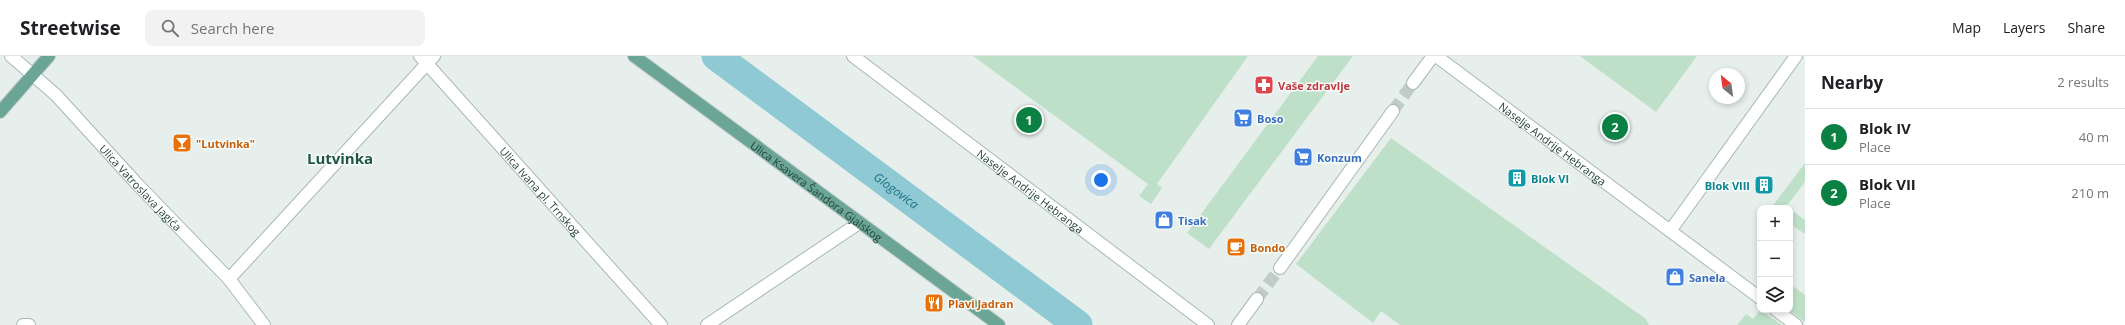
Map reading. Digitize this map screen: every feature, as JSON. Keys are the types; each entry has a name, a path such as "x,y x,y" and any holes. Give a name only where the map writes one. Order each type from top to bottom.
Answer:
{"main road":[{"path":"0,112 49,56"},
{"name":"Ulica Ksavera Šandora Gjalskog","path":"634,56 999,325"}],"street":[{"name":"Ulica Vatroslava Jagića","path":"11,56 56,95 138,185 229,279 264,325"},
{"name":"Naselje Andrije Hebranga","path":"852,56 1208,325"},
{"path":"1413,83 1433,56"},
{"name":"Naselje Andrije Hebranga","path":"1436,56 1757,296"},
{"path":"1670,231 1796,56"},
{"path":"229,279 427,58"},
{"name":"Ulica Ivana pl. Trnskog","path":"427,58 661,325"},
{"path":"1280,268 1393,111"},
{"path":"707,325 859,223"},
{"path":"1238,325 1257,299"},
{"path":"1780,313 1796,325"},
{"path":"23,325 28,325"}],"green space":[{"path":"973,56 1248,56 1157,184 1162,188 1151,204 1139,196 1148,184"},
{"path":"1318,56 1353,56 1209,249 1187,233"},
{"path":"1580,56 1697,56 1656,112"},
{"path":"1391,138 1646,319 1649,325 1400,325 1381,311 1373,323 1296,264"},
{"path":"1805,163 1805,182 1787,205 1773,205"},
{"path":"1794,212 1805,220 1805,234 1793,226"},
{"path":"1793,286 1805,295 1805,322 1792,313"},
{"path":"1758,313 1764,313 1782,325 1737,325 1746,314 1753,319"}],"waterway":[{"name":"Glogovica","path":"716,56 1078,325"}],"tunnel":[{"path":"1393,111 1413,83"},
{"path":"1257,299 1280,268"}],"place":[{"name":"Vaše zdravlje","path":"1264,85"},
{"name":"Boso","path":"1243,118"},
{"name":"Blok IV","path":"1029,120"},
{"name":"Blok VII","path":"1615,127"},
{"name":"\"Lutvinka\"","path":"182,143"},
{"name":"Konzum","path":"1303,157"},
{"name":"Blok VI","path":"1517,178"},
{"name":"Blok VIII","path":"1764,185"},
{"name":"Tisak","path":"1164,220"},
{"name":"Bondo","path":"1236,247"},
{"name":"Sanela","path":"1675,277"},
{"name":"Plavi Jadran","path":"934,303"}],"district":[{"name":"Lutvinka","path":"340,158"}]}
